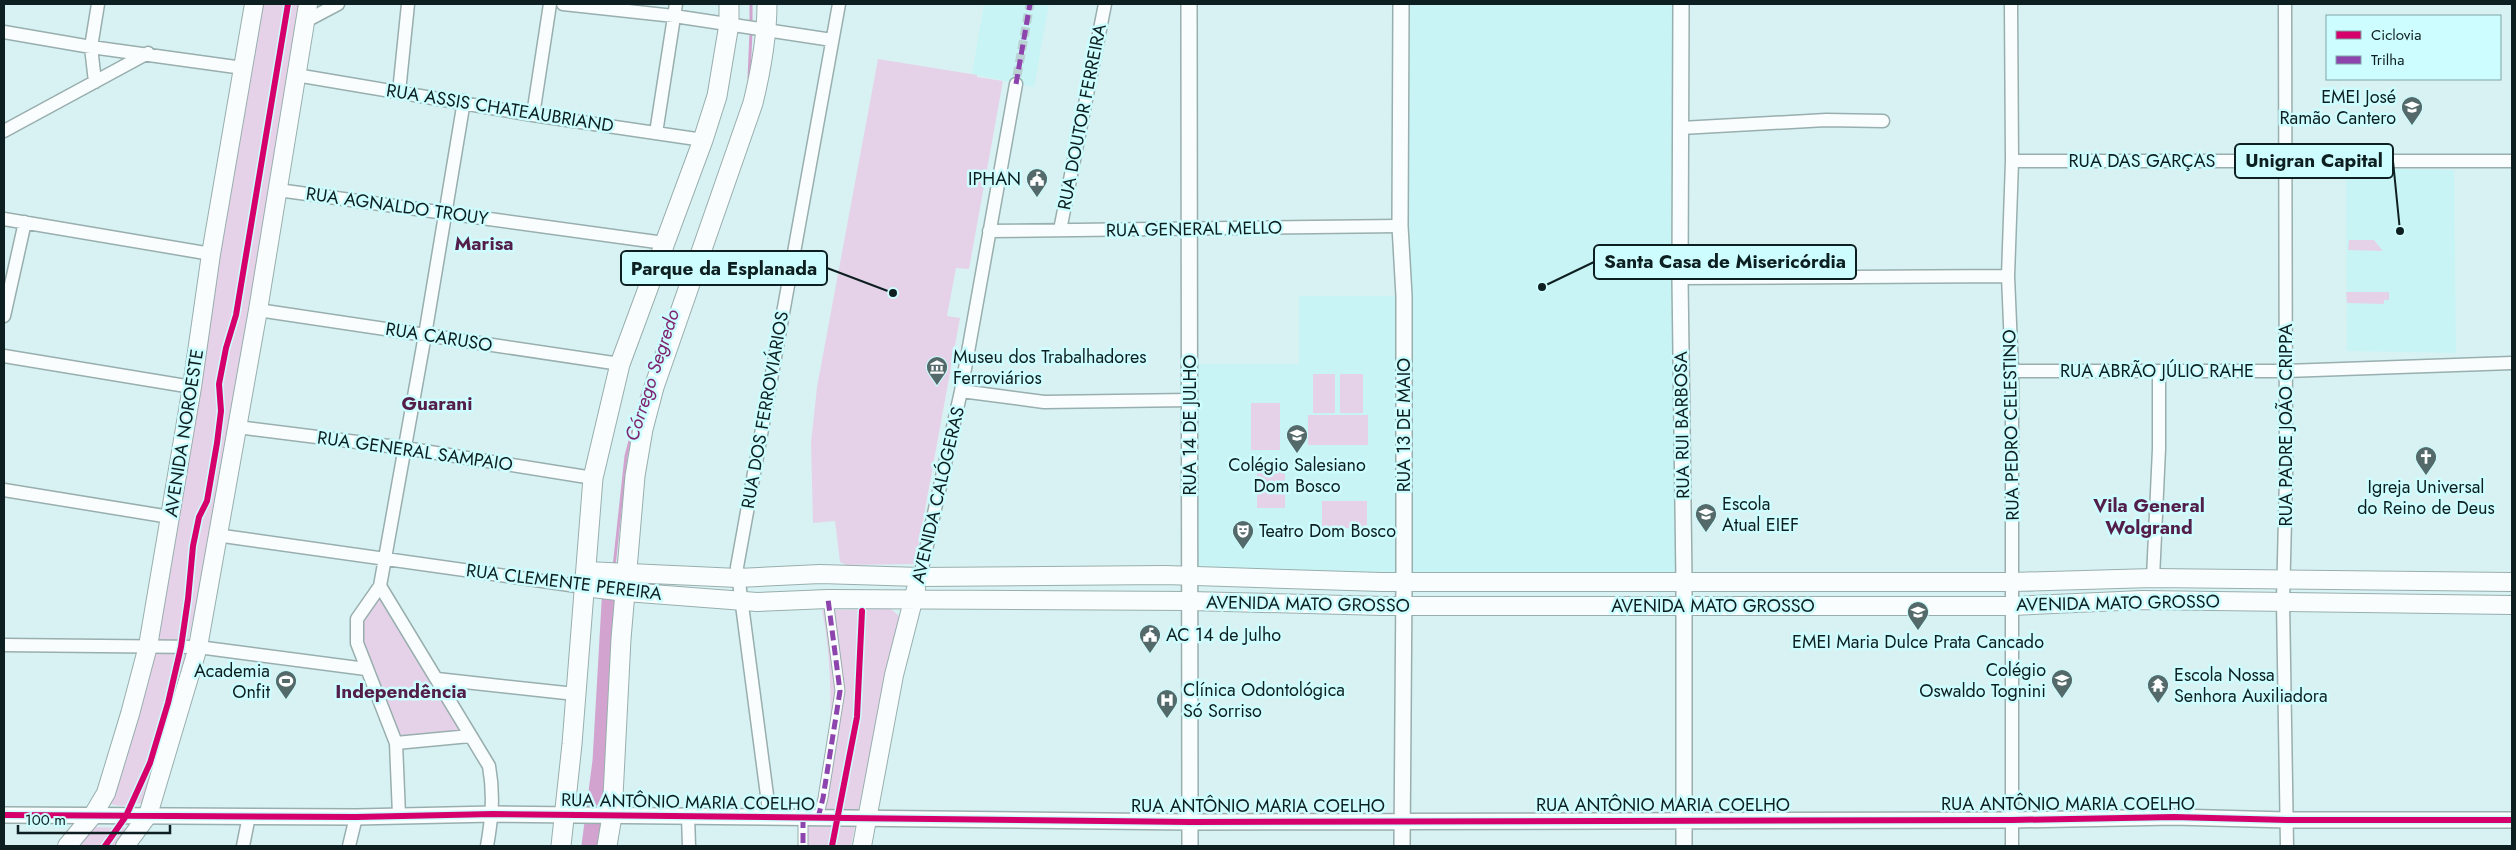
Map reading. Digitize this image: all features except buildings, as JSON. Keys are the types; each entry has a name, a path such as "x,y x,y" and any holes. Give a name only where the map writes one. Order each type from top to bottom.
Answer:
{"main road":[{"name":"AVENIDA NOROESTE","path":"67,846 94,815 106,793 118,758 148,646 192,386 211,254 254,4"},
{"path":"125,846 148,815 198,647 216,535 258,310 308,4"},
{"path":"561,846 570,816 576,694 590,580 593,478 620,364 703,140 717,96 731,24 729,4"},
{"path":"607,846 604,816 620,583 643,429 654,387 753,103 761,70 767,4"},
{"name":"RUA CLEMENTE PEREIRA","path":"620,583 831,574 920,577"},
{"name":"AVENIDA MATO GROSSO","path":"920,577 1190,576 1404,582 2012,582 2153,578 2285,578 2512,582"},
{"name":"AVENIDA CALÓGERAS","path":"862,846 894,675 920,577"},
{"path":"2142,600 2152,588 2153,578"},
{"name":"RUA CLEMENTE PEREIRA","path":"590,580 742,600 913,600"},
{"name":"AVENIDA MATO GROSSO","path":"913,600 1190,601 1404,606 2012,606 2142,600 2512,605"}],"street":[{"path":"95,82 91,47 98,4"},
{"path":"304,22 338,4"},
{"path":"398,92 408,4"},
{"path":"533,115 550,4"},
{"path":"563,4 675,10 766,31 832,40"},
{"name":"RUA DOS FERROVIÁRIOS","path":"770,818 737,567 839,4"},
{"name":"RUA DOUTOR FERREIRA","path":"1060,230 1105,4"},
{"name":"RUA 14 DE JULHO","path":"1189,4 1190,846"},
{"name":"RUA 13 DE MAIO","path":"1402,4 1400,226 1404,296 1402,846"},
{"name":"RUA RUI BARBOSA","path":"1681,4 1680,278 1684,582 1684,846"},
{"name":"RUA PEDRO CELESTINO","path":"2011,4 2012,161 2008,276 2012,371 2012,846"},
{"name":"RUA PADRE JOÃO CRIPPA","path":"2285,4 2286,371 2285,578 2283,601 2287,846"},
{"path":"656,133 675,10"},
{"path":"4,32 91,47 148,53 243,68"},
{"path":"4,131 148,53"},
{"name":"RUA ASSIS CHATEAUBRIAND","path":"296,75 464,101 533,115 703,140"},
{"name":"AVENIDA CALÓGERAS","path":"920,577 961,391 1016,80"},
{"path":"399,815 396,743 357,642 357,619 380,586 425,336 464,101"},
{"path":"1681,128 1826,120 1883,121"},
{"name":"RUA DAS GARÇAS","path":"2012,161 2512,161"},
{"name":"RUA AGNALDO TROUY","path":"278,190 664,243"},
{"path":"4,218 211,254"},
{"path":"4,316 25,222"},
{"name":"RUA GENERAL MELLO","path":"989,231 1400,226"},
{"path":"1680,278 2008,276"},
{"name":"RUA CARUSO","path":"258,310 620,364"},
{"path":"4,356 192,386"},
{"name":"RUA ABRÃO JÚLIO RAHE","path":"2012,371 2286,371 2512,363"},
{"path":"2153,578 2159,449 2159,371"},
{"path":"961,391 1044,402 1190,400"},
{"name":"RUA GENERAL SAMPAIO","path":"237,427 405,448 593,478"},
{"path":"4,490 170,517"},
{"name":"RUA CLEMENTE PEREIRA","path":"216,535 384,558 590,580"},
{"path":"380,586 489,766 493,790 493,814 487,846"},
{"path":"803,846 810,818 823,798 840,691 828,599"},
{"path":"4,645 198,647 366,669"},
{"path":"438,679 576,694"},
{"path":"396,743 470,736"},
{"name":"RUA ANTÔNIO MARIA COELHO","path":"4,815 356,817 493,814 1190,822 2012,820 2174,817 2287,820 2512,820"},
{"path":"243,846 249,816"},
{"path":"688,816 689,846"},
{"path":"350,846 356,817"}],"shaded area":[{"path":"261,4 302,4 229,420 212,536 171,716 147,796 142,803 120,806 105,803 113,788"},
{"path":"984,4 1049,4 1034,87 972,74"},
{"path":"1401,4 1681,4 1684,582 1663,582 1657,611 1658,583 1191,575 1190,364 1299,364 1299,296 1404,296"},
{"path":"878,59 1003,81 969,269 956,268 947,316 960,318 915,564 846,565 840,562 835,521 813,523 811,443 817,387"},
{"path":"2346,168 2454,170 2456,353 2347,351"},
{"path":"2349,240 2374,240 2383,251 2348,250"},
{"path":"2346,292 2389,292 2389,300 2384,300 2384,304 2347,303"},
{"path":"1313,374 1335,374 1335,413 1313,413"},
{"path":"1340,374 1363,374 1363,413 1340,413"},
{"path":"1251,403 1280,403 1280,450 1251,450"},
{"path":"1308,415 1368,415 1368,445 1308,445"},
{"path":"1257,462 1285,462 1285,508 1257,508"},
{"path":"1322,501 1367,501 1367,528 1322,528"},
{"path":"380,586 470,736 396,743 366,669 357,619"},
{"path":"891,609 899,616 876,737 873,739 851,846 800,846 803,833 821,797 828,752 831,704 830,679 822,610"},
{"path":"91,827 128,828 117,846 72,846"}],"waterway":[{"name":"Córrego Segredo","path":"751,4 751,26"},
{"name":"Córrego Segredo","path":"749,78 751,32"},
{"name":"Córrego Segredo","path":"614,567 626,456 643,391"},
{"name":"Córrego Segredo","path":"591,846 602,761 612,586"}],"tunnel":[{"path":"1017,76 1030,4"}],"marked path":[{"path":"1016,84 1030,4"},
{"path":"818,818 823,798 840,691 828,599"},
{"path":"803,818 803,846"}],"cycle path":[{"path":"105,846 126,816 150,763 168,703 181,647 193,546 199,517 207,501 217,443 221,411 219,384 226,348 236,315 288,4"},
{"path":"832,846 857,717 862,611"},
{"path":"4,815 356,817 493,814 1190,822 2012,820 2174,817 2287,820 2512,820"}],"place":[{"name":"EMEI José Ramão Cantero","path":"2412,126"},
{"name":"IPHAN","path":"1037,198"},
{"name":"Unigran Capital","path":"2400,231"},
{"name":"Santa Casa de Misericórdia","path":"1542,287"},
{"name":"Parque da Esplanada","path":"893,293"},
{"name":"Museu dos Trabalhadores Ferroviários","path":"937,386"},
{"name":"Colégio Salesiano Dom Bosco","path":"1297,454"},
{"name":"Igreja Universal do Reino de Deus","path":"2426,476"},
{"name":"Escola Atual EIEF","path":"1706,533"},
{"name":"Teatro Dom Bosco","path":"1243,550"},
{"name":"EMEI Maria Dulce Prata Cancado","path":"1918,631"},
{"name":"AC 14 de Julho","path":"1150,654"},
{"name":"Colégio Oswaldo Tognini","path":"2062,699"},
{"name":"Academia Onfit","path":"286,700"},
{"name":"Escola Nossa Senhora Auxiliadora","path":"2158,704"},
{"name":"Clínica Odontológica Só Sorriso","path":"1167,719"}],"district":[{"name":"Marisa","path":"484,243"},
{"name":"Guarani","path":"437,403"},
{"name":"Vila General Wolgrand","path":"2149,516"},
{"name":"Independência","path":"401,691"}]}
